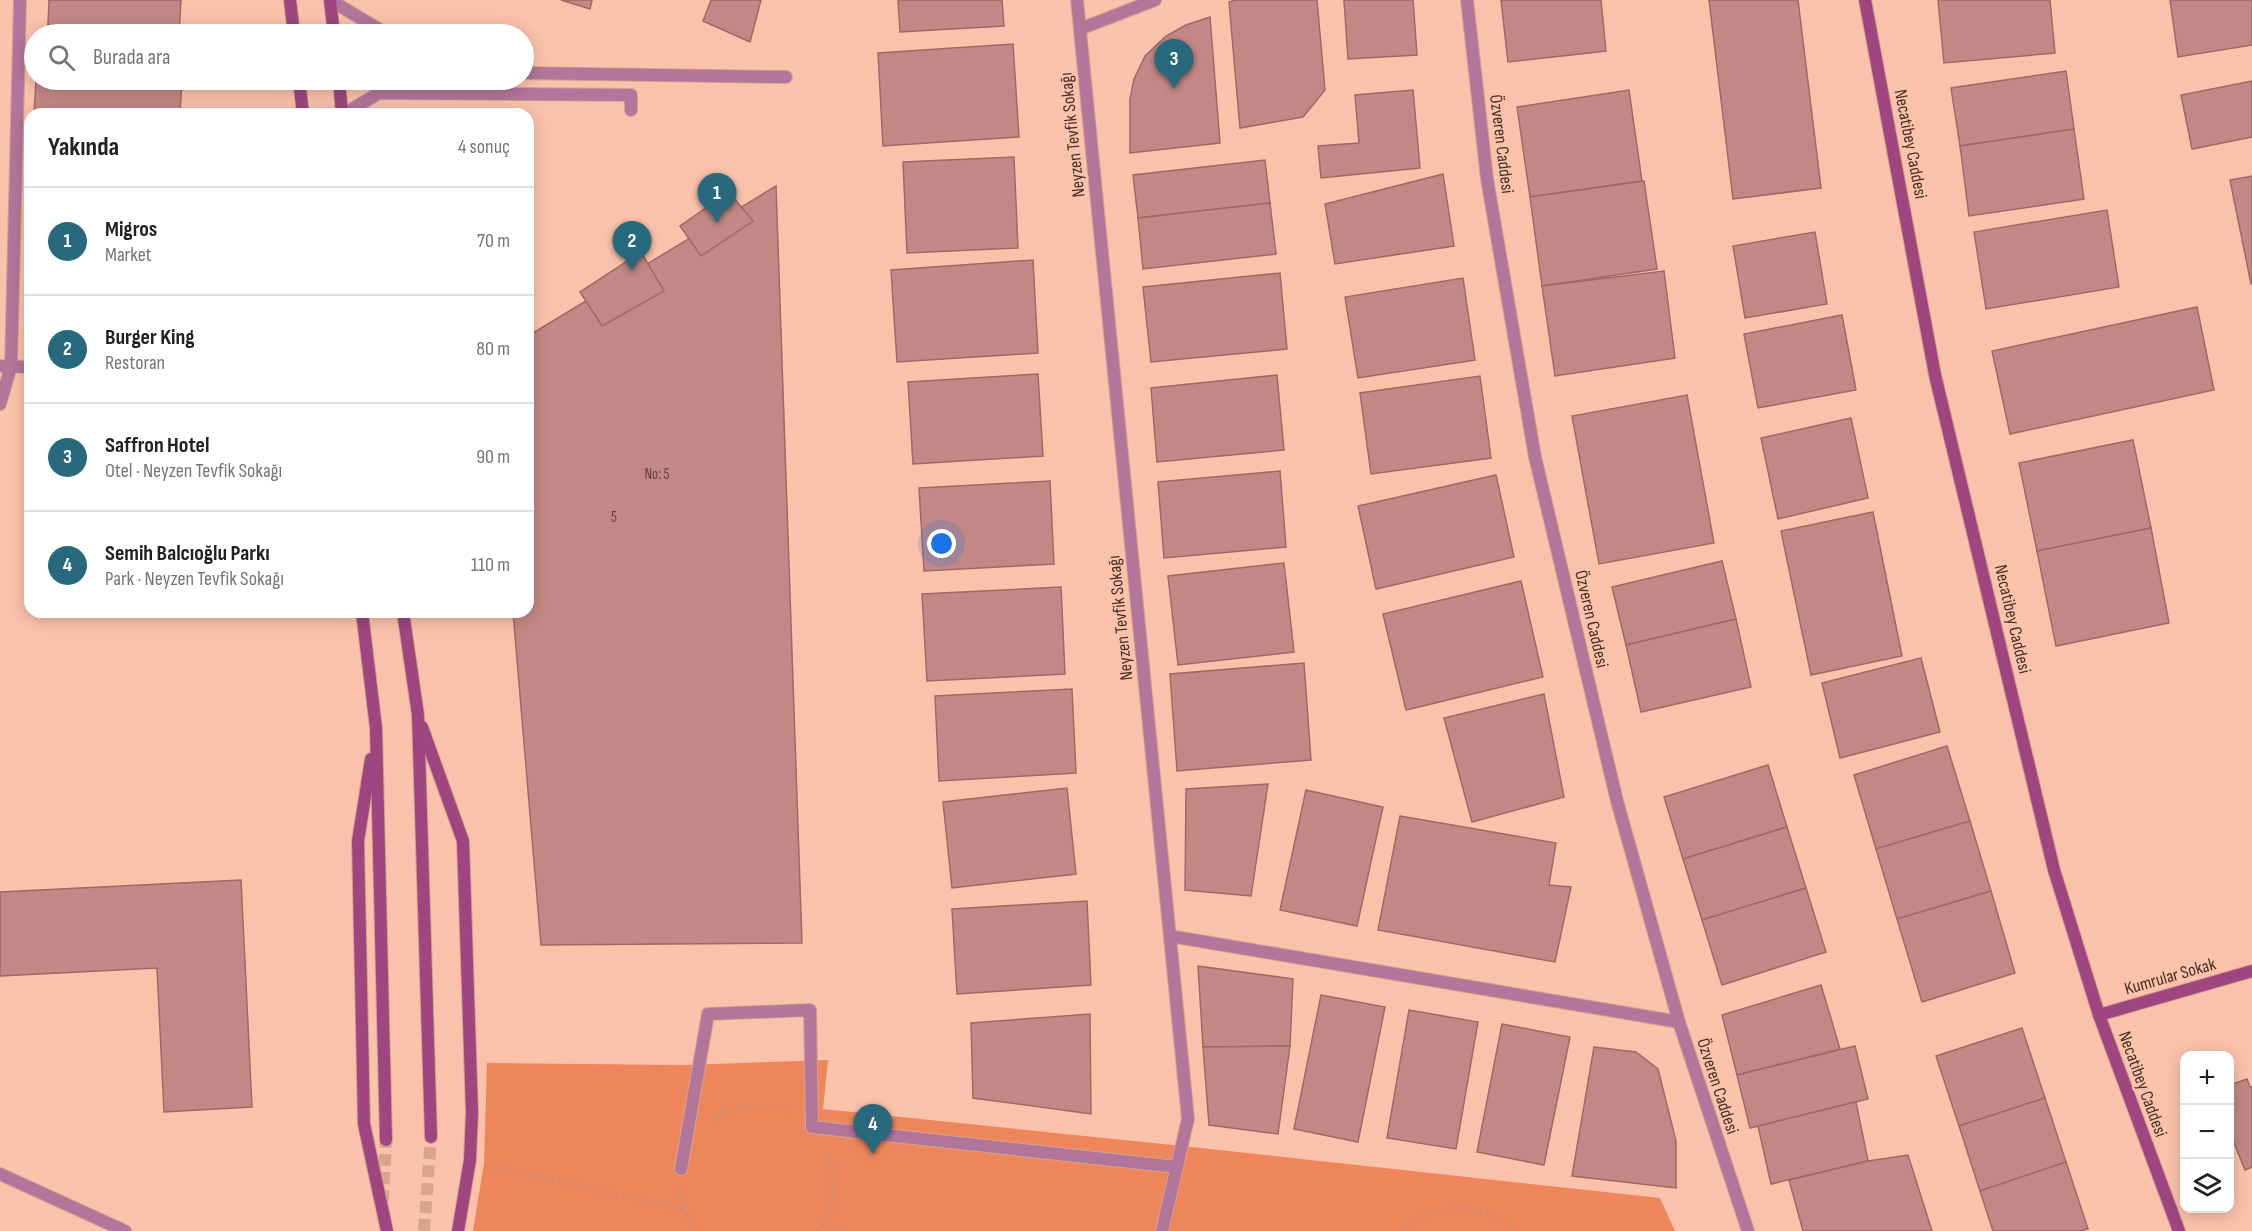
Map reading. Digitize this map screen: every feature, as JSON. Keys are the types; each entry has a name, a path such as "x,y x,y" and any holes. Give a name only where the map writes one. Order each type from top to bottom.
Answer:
{"main road":[{"path":"290,0 293,24"},
{"path":"330,0 333,24"},
{"name":"Necatibey Caddesi","path":"1865,0 1935,375 2054,870 2099,1016 2179,1231"},
{"path":"300,90 302,108"},
{"path":"340,90 342,108"},
{"path":"363,618 376,729 386,1140"},
{"path":"404,618 418,715 431,1137"},
{"path":"418,715 463,841 472,1112 470,1160 458,1231"},
{"path":"376,729 358,841 360,966 364,1124 387,1231"},
{"name":"Kumrular Sokak","path":"2099,1016 2252,970"}],"street":[{"path":"0,404 5,366 20,0"},
{"path":"330,0 370,24"},
{"name":"Neyzen Tevfik Sokağı","path":"1077,0 1188,1119 1162,1231"},
{"path":"1080,29 1155,0"},
{"name":"Özveren Caddesi","path":"1467,0 1487,180 1535,457 1617,801 1679,1022 1706,1110 1748,1231"},
{"path":"534,73 786,78"},
{"path":"353,108 379,93 631,94 631,110"},
{"path":"5,366 24,367"},
{"path":"1170,936 1679,1022"},
{"path":"681,1168 708,1014 810,1010 812,1127 1177,1167"},
{"path":"0,1174 125,1231"}],"path":[{"path":"710,1123 723,1114 746,1106 770,1107 792,1113 812,1127 827,1148 835,1174 834,1200 824,1225 818,1231"},
{"path":"470,1160 684,1210"},
{"path":"681,1168 679,1190 684,1210 696,1231"},
{"path":"1402,1231 1411,1223 1437,1212 1466,1210 1494,1216 1516,1231"},
{"path":"824,1225 846,1231"}],"shaded area":[{"path":"828,1060 823,1109 1660,1198 1675,1231 473,1231 484,1163 487,1063 684,1065"}],"building":[{"path":"49,0 181,0 180,24 48,24"},
{"path":"561,0 592,0 590,9"},
{"path":"711,0 761,0 750,42 703,21"},
{"path":"898,0 1002,0 1004,26 900,32"},
{"path":"1235,0 1317,0 1325,90 1303,117 1240,128 1229,2"},
{"path":"1344,0 1413,0 1417,55 1348,59"},
{"path":"1501,0 1601,0 1606,51 1508,62"},
{"path":"1709,0 1798,0 1821,188 1733,199"},
{"path":"1938,0 2050,0 2055,53 1944,63"},
{"path":"2170,0 2252,0 2252,45 2178,57"},
{"path":"1210,17 1220,143 1130,153 1130,99 1134,79 1145,56 1166,36 1186,25"},
{"path":"1013,44 1019,137 883,146 878,53"},
{"path":"2066,71 2074,129 1960,146 1951,88"},
{"path":"2252,81 2252,137 2192,149 2181,95"},
{"path":"35,90 181,90 180,108 34,108"},
{"path":"1413,90 1420,168 1321,178 1318,146 1359,143 1355,95"},
{"path":"1629,90 1642,181 1530,197 1517,107"},
{"path":"2074,129 2084,199 1969,216 1960,146"},
{"path":"1014,157 1018,248 907,253 903,162"},
{"path":"1265,160 1270,203 1138,218 1133,175"},
{"path":"1443,174 1454,246 1335,264 1325,204"},
{"path":"2252,176 2252,284 2251,284 2230,180"},
{"path":"1644,181 1657,269 1542,286 1530,197"},
{"path":"776,186 802,943 541,945 514,618 534,618 534,332"},
{"path":"729,192 753,221 701,256 680,226"},
{"path":"1270,203 1276,254 1143,269 1138,218"},
{"path":"2107,210 2119,287 1986,309 1974,232"},
{"path":"1815,232 1827,304 1745,318 1733,246"},
{"path":"641,252 664,291 602,326 580,292"},
{"path":"1033,260 1038,353 897,362 891,270"},
{"path":"1664,271 1675,358 1555,376 1542,286"},
{"path":"1280,273 1287,349 1151,362 1143,287"},
{"path":"1463,278 1475,360 1358,378 1345,297"},
{"path":"2197,307 2214,390 2010,434 1992,351"},
{"path":"1842,315 1856,390 1758,408 1744,334"},
{"path":"1038,374 1043,456 913,464 908,382"},
{"path":"1277,375 1284,450 1157,462 1151,388"},
{"path":"1480,376 1491,458 1371,474 1360,393"},
{"path":"1687,395 1714,543 1599,564 1572,416"},
{"path":"1851,418 1868,498 1778,519 1761,438"},
{"path":"2133,440 2151,528 2037,551 2019,463"},
{"path":"1280,471 1286,547 1164,558 1158,482"},
{"path":"1496,475 1514,557 1376,589 1358,506"},
{"path":"1050,481 1054,564 924,571 919,488"},
{"path":"1873,512 1902,656 1811,675 1781,531"},
{"path":"2151,528 2169,623 2056,646 2037,551"},
{"path":"1722,561 1736,619 1626,645 1612,587"},
{"path":"1284,563 1294,652 1178,665 1168,576"},
{"path":"1521,581 1543,677 1406,710 1383,614"},
{"path":"1061,587 1065,674 927,681 922,594"},
{"path":"1736,619 1751,687 1641,712 1626,645"},
{"path":"1921,658 1940,732 1840,758 1822,683"},
{"path":"1304,663 1311,760 1177,771 1170,674"},
{"path":"1072,689 1076,773 939,781 935,696"},
{"path":"1544,694 1564,797 1472,822 1444,718"},
{"path":"1947,746 1970,821 1876,849 1854,775"},
{"path":"1768,765 1787,827 1683,859 1664,797"},
{"path":"1268,784 1251,896 1185,890 1186,789"},
{"path":"1067,788 1076,874 952,888 943,802"},
{"path":"1306,790 1383,807 1357,926 1280,910"},
{"path":"1400,816 1556,843 1549,885 1571,887 1555,962 1378,930"},
{"path":"1970,821 1991,891 1897,919 1876,849"},
{"path":"1787,827 1806,888 1702,920 1683,859"},
{"path":"241,880 252,1107 164,1112 157,968 0,976 0,892"},
{"path":"1806,888 1826,952 1722,985 1702,920"},
{"path":"1991,891 2015,973 1922,1002 1897,919"},
{"path":"1087,901 1091,985 957,994 952,909"},
{"path":"1198,966 1293,979 1290,1046 1203,1047"},
{"path":"1821,985 1840,1049 1737,1075 1722,1015"},
{"path":"1321,995 1385,1007 1358,1142 1294,1129"},
{"path":"1409,1010 1478,1022 1456,1149 1387,1138"},
{"path":"1090,1014 1091,1114 973,1098 971,1023"},
{"path":"1502,1024 1570,1037 1544,1165 1477,1152"},
{"path":"2022,1028 2045,1098 1959,1126 1936,1056"},
{"path":"1290,1046 1278,1134 1209,1125 1203,1047"},
{"path":"1855,1046 1868,1099 1750,1128 1737,1075"},
{"path":"1594,1047 1636,1052 1658,1069 1676,1141 1676,1188 1572,1176"},
{"path":"2247,1079 2252,1087 2252,1167 2245,1170 2234,1143 2234,1084"},
{"path":"2045,1098 2066,1162 1980,1191 1959,1126"},
{"path":"1856,1102 1868,1161 1771,1184 1758,1126"},
{"path":"1908,1155 1932,1231 1803,1231 1789,1180 1868,1161"},
{"path":"2066,1162 2088,1229 2080,1231 1993,1231 1980,1191"}],"tunnel":[{"path":"424,1231 431,1137"},
{"path":"383,1202 386,1140"}],"place":[{"name":"Saffron Hotel","path":"1174,89"},
{"name":"Migros","path":"717,223"},
{"name":"Burger King","path":"632,271"},
{"name":"Semih Balcıoğlu Parkı","path":"873,1154"}]}
